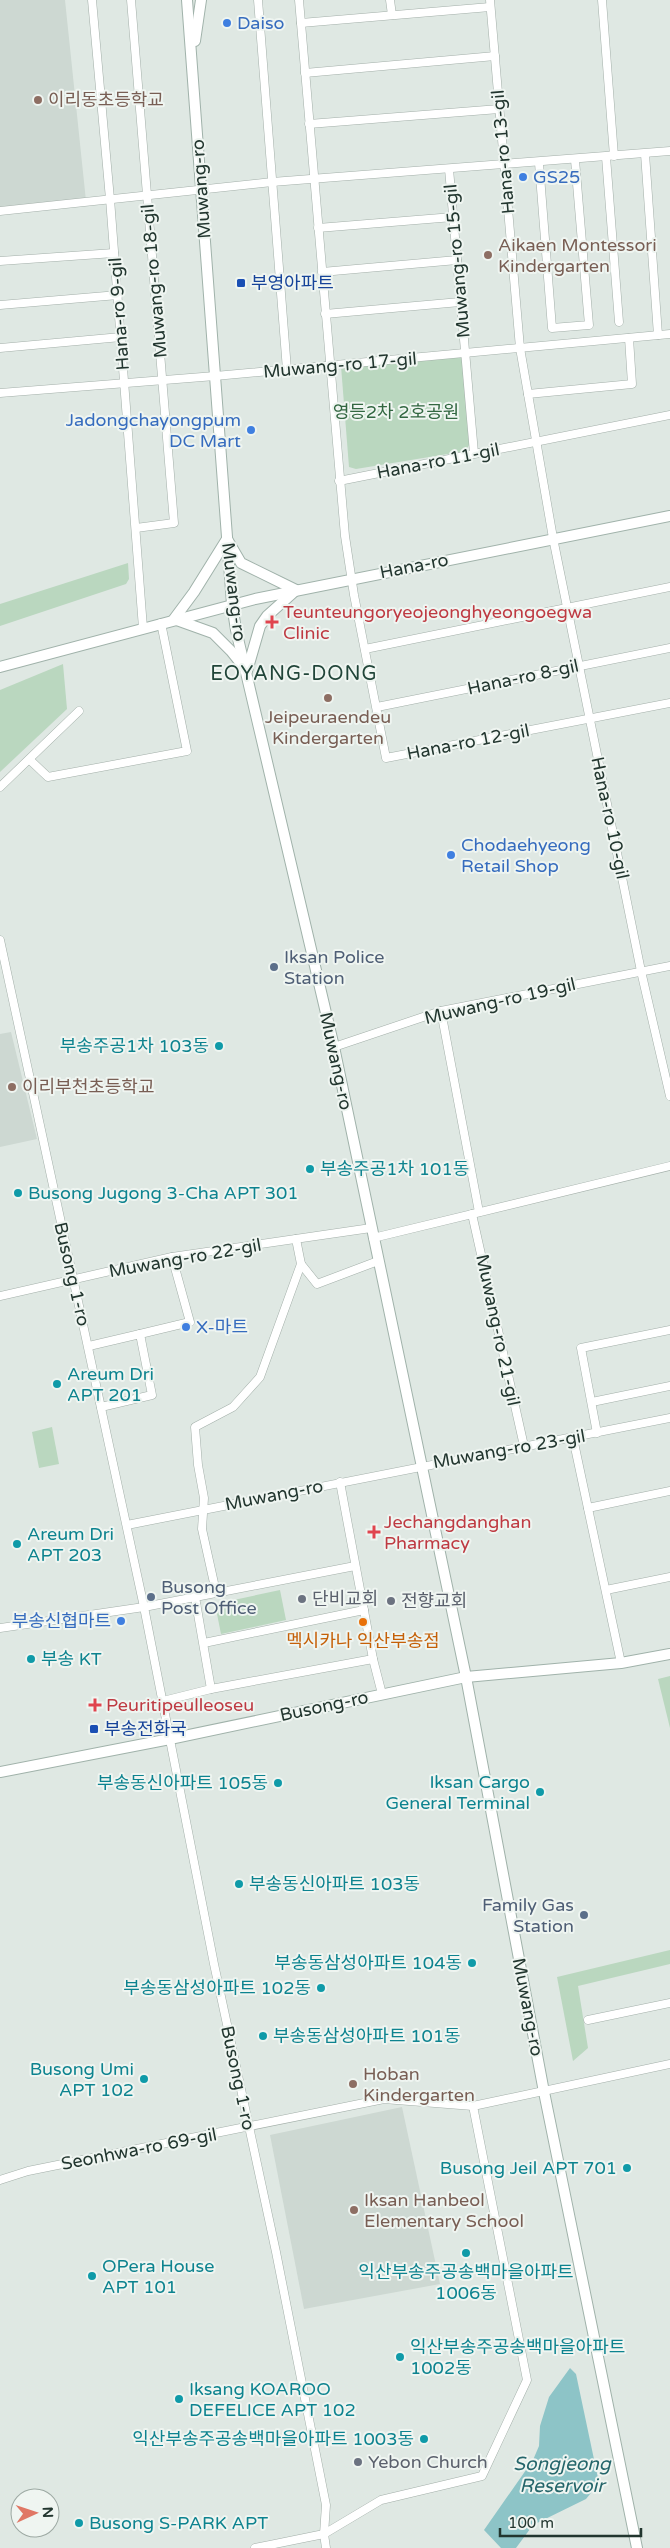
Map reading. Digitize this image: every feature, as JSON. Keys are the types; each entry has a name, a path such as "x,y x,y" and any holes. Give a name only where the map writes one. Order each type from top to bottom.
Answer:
{"street":[{"name":"Hana-ro 9-gil","path":"92,0 118,295 143,628"},
{"name":"Muwang-ro 18-gil","path":"131,0 174,523 136,528"},
{"name":"Muwang-ro","path":"187,0 232,604 334,1047 466,1677 544,2092 637,2548"},
{"path":"192,62 201,0"},
{"path":"258,0 287,370"},
{"path":"299,0 339,481 352,578"},
{"path":"390,0 392,15"},
{"path":"602,0 620,322"},
{"path":"301,23 392,15 490,3"},
{"name":"Hana-ro 13-gil","path":"490,3 520,348 554,538"},
{"path":"305,73 495,56"},
{"path":"309,124 499,109"},
{"name":"Muwang-ro 15-gil","path":"0,211 202,191 272,182 538,163 670,151"},
{"path":"645,154 658,335"},
{"path":"538,163 552,328 589,325 575,160"},
{"name":"Muwang-ro 15-gil","path":"449,169 465,353"},
{"path":"318,228 453,217"},
{"path":"0,261 114,253"},
{"path":"322,272 457,260"},
{"path":"0,305 118,295"},
{"path":"325,314 460,302"},
{"name":"Muwang-ro 17-gil","path":"0,393 287,370 670,334"},
{"path":"0,348 121,336"},
{"path":"528,394 632,384 629,338"},
{"path":"465,353 474,454"},
{"path":"537,443 670,415"},
{"name":"Hana-ro 11-gil","path":"339,481 537,443"},
{"name":"Hana-ro","path":"0,668 232,604 352,578 670,516"},
{"name":"Hana-ro 10-gil","path":"554,538 642,970 670,1096"},
{"path":"227,539 241,563 296,590 267,616 260,626 247,671 232,651 213,633 174,619 194,592 227,539"},
{"name":"Hana-ro 12-gil","path":"352,578 386,758 670,703"},
{"path":"365,649 670,587"},
{"path":"30,760 48,777 187,751 161,623"},
{"name":"Hana-ro 8-gil","path":"377,707 670,648"},
{"path":"0,787 30,760 78,711"},
{"name":"Busong 1-ro","path":"0,940 144,1607 214,1964 326,2506 324,2534 326,2548"},
{"name":"Muwang-ro 19-gil","path":"334,1047 441,1011 670,966"},
{"name":"Muwang-ro 21-gil","path":"441,1011 476,1213 524,1446"},
{"path":"372,1233 476,1213 670,1166"},
{"name":"Muwang-ro 22-gil","path":"0,1296 172,1257 296,1239 372,1233"},
{"path":"296,1239 301,1264 317,1284 378,1261"},
{"path":"89,1346 190,1322 172,1257"},
{"path":"216,1592 202,1529 204,1498 198,1465 195,1428 233,1406 260,1377 301,1264"},
{"name":"Muwang-ro 23-gil","path":"597,1433 581,1348 670,1330"},
{"path":"102,1407 152,1395 140,1334"},
{"path":"592,1402 670,1386"},
{"name":"Muwang-ro 23-gil","path":"421,1465 573,1438 670,1418"},
{"path":"573,1438 621,1663"},
{"name":"Muwang-ro","path":"126,1525 421,1465"},
{"path":"340,1482 373,1659 382,1694"},
{"path":"588,1508 670,1491"},
{"path":"0,1628 144,1607 356,1566"},
{"path":"606,1590 670,1577"},
{"path":"195,1597 211,1689"},
{"path":"204,1643 364,1610"},
{"name":"Busong-ro","path":"0,1772 170,1739 466,1677 621,1663 670,1654"},
{"path":"163,1701 211,1689 373,1659"},
{"path":"588,2020 670,2003"},
{"name":"Seonhwa-ro 69-gil","path":"0,2180 28,2171 384,2099 473,2106 670,2064"},
{"path":"255,2548 324,2534 381,2500 482,2476 527,2380 473,2106"}],"shaded area":[{"name":"이리동초등학교","path":"0,0 65,0 86,201 0,210"},
{"name":"이리부천초등학교","path":"11,1032 37,1139 0,1147 0,1034"},
{"name":"Iksan Hanbeol Elementary School","path":"402,2107 440,2284 304,2309 270,2135"}],"green space":[{"name":"영등2차 2호공원","path":"462,356 470,443 466,451 356,469 349,467 341,366"},
{"path":"128,563 129,579 126,584 0,626 0,604"},
{"path":"63,664 67,709 0,772 0,690"},
{"path":"52,1427 59,1464 39,1468 32,1432"},
{"path":"280,1590 286,1620 221,1634 215,1604"},
{"path":"670,1676 670,1728 658,1679"},
{"path":"670,1950 670,1964 578,1986 588,2048 573,2061 557,1977"}],"water":[{"name":"Songjeong Reservoir","path":"570,2368 576,2374 599,2483 586,2499 533,2525 516,2548 501,2548 484,2530 533,2460 539,2446 540,2426 549,2397"}],"place":[{"name":"Daiso","path":"227,23"},
{"name":"이리동초등학교","path":"38,100"},
{"name":"GS25","path":"523,177"},
{"name":"Aikaen Montessori Kindergarten","path":"488,255"},
{"name":"부영아파트","path":"241,283"},
{"name":"Jadongchayongpum DC Mart","path":"251,430"},
{"name":"Teunteungoryeojeonghyeongoegwa Clinic","path":"272,622"},
{"name":"Jeipeuraendeu Kindergarten","path":"328,698"},
{"name":"Chodaehyeong Retail Shop","path":"451,855"},
{"name":"Iksan Police Station","path":"274,967"},
{"name":"부송주공1차 103동","path":"219,1046"},
{"name":"이리부천초등학교","path":"12,1087"},
{"name":"부송주공1차 101동","path":"310,1169"},
{"name":"Busong Jugong 3-Cha APT 301","path":"18,1193"},
{"name":"X-마트","path":"186,1327"},
{"name":"Areum Dri APT 201","path":"57,1384"},
{"name":"Jechangdanghan Pharmacy","path":"374,1532"},
{"name":"Areum Dri APT 203","path":"17,1544"},
{"name":"Busong Post Office","path":"151,1597"},
{"name":"단비교회","path":"302,1599"},
{"name":"전향교회","path":"391,1601"},
{"name":"부송신협마트","path":"121,1621"},
{"name":"멕시카나 익산부송점","path":"363,1622"},
{"name":"부송 KT","path":"31,1659"},
{"name":"Peuritipeulleoseu","path":"95,1705"},
{"name":"부송전화국","path":"94,1729"},
{"name":"부송동신아파트 105동","path":"278,1783"},
{"name":"Iksan Cargo General Terminal","path":"540,1792"},
{"name":"부송동신아파트 103동","path":"239,1884"},
{"name":"Family Gas Station","path":"584,1915"},
{"name":"부송동삼성아파트 104동","path":"472,1963"},
{"name":"부송동삼성아파트 102동","path":"321,1988"},
{"name":"부송동삼성아파트 101동","path":"263,2036"},
{"name":"Busong Umi APT 102","path":"144,2079"},
{"name":"Hoban Kindergarten","path":"353,2084"},
{"name":"Busong Jeil APT 701","path":"627,2168"},
{"name":"Iksan Hanbeol Elementary School","path":"354,2210"},
{"name":"익산부송주공송백마을아파트 1006동","path":"466,2253"},
{"name":"OPera House APT 101","path":"92,2276"},
{"name":"익산부송주공송백마을아파트 1002동","path":"400,2357"},
{"name":"Iksang KOAROO DEFELICE APT 102","path":"179,2399"},
{"name":"익산부송주공송백마을아파트 1003동","path":"424,2439"},
{"name":"Yebon Church","path":"358,2462"},
{"name":"Busong S-PARK APT","path":"79,2523"}],"district":[{"name":"EOYANG-DONG","path":"294,674"}]}
